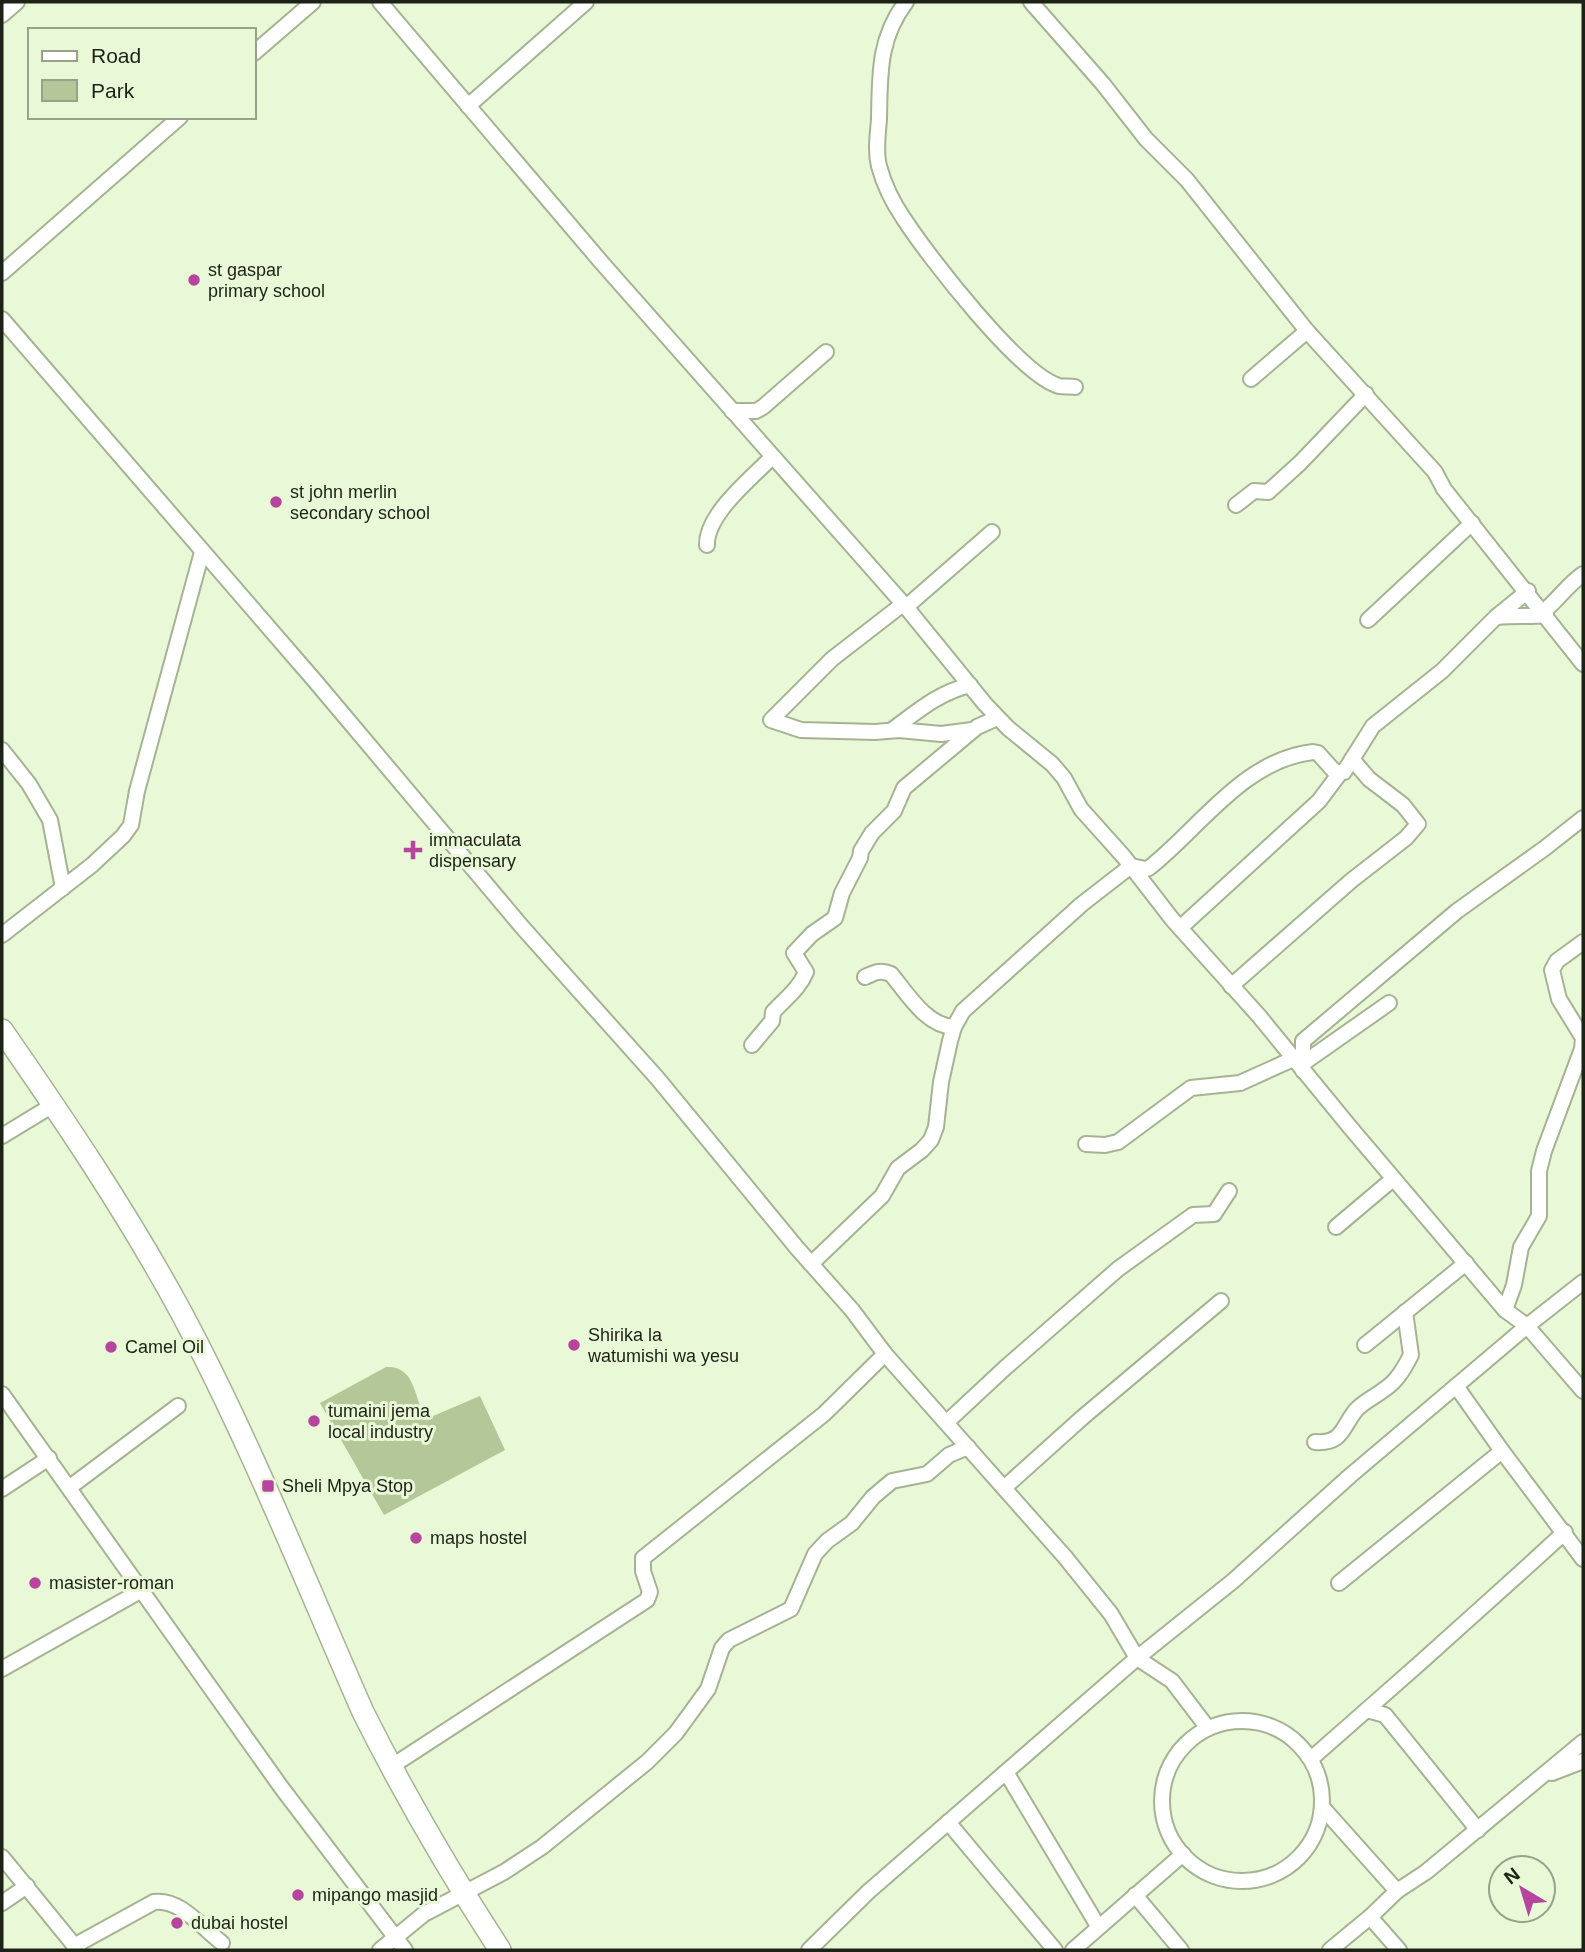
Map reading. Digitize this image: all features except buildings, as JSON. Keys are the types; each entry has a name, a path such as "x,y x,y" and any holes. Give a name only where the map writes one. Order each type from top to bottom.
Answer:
{"highway":[{"path":"2,1030 152,1261 204,1356 237,1424 363,1712 463,1893 500,1950"}],"street":[{"path":"256,51 313,2"},
{"path":"380,2 732,411 904,606 997,718 1064,778 1081,809 1180,928 1300,1064 1393,1179 1505,1310 1527,1326 1583,1391"},
{"path":"468,106 586,2"},
{"path":"906,2 886,38 878,79 878,163 883,182 909,227 965,300 1002,342 1048,380 1059,386 1075,387"},
{"path":"1031,2 1103,84 1146,139 1187,180 1307,331 1434,472 1444,489 1528,591 1583,664"},
{"path":"2,273 178,119"},
{"path":"2,319 523,928 658,1079 886,1353 1088,1584 1111,1614 1137,1658 1172,1681 1208,1727"},
{"path":"1251,379 1307,331"},
{"path":"732,411 756,411 763,407 827,352"},
{"path":"1236,505 1254,491 1268,492 1290,474 1366,394"},
{"path":"708,545 707,536 711,524 726,504 772,457"},
{"path":"1368,620 1472,523"},
{"path":"973,729 941,734 892,730 801,730 771,720 780,708 832,659 904,606 992,533"},
{"path":"2,934 92,865 131,825 137,791 202,551"},
{"path":"1496,617 1513,614 1527,617 1545,613 1571,582 1583,574"},
{"path":"1180,928 1319,801 1340,773 1347,768 1373,726 1442,671 1496,617 1528,591"},
{"path":"892,730 934,698 952,689 970,685"},
{"path":"752,1045 772,1021 773,1012 802,981 806,972 794,953 811,934 835,918 842,893 872,833 894,811 904,788 973,729 997,718"},
{"path":"2,750 29,784 50,820 63,888"},
{"path":"811,1264 882,1196 898,1168 931,1140 936,1127 940,1082 954,1027 963,1011 978,996 1082,904 1131,866 1149,868 1219,802 1250,779 1283,759 1313,752 1318,753 1332,770 1340,773"},
{"path":"1231,986 1352,880 1406,838 1418,824 1403,805 1369,779 1352,759"},
{"path":"1300,1064 1303,1041 1339,1009 1457,911 1583,818"},
{"path":"1505,1310 1514,1285 1521,1247 1539,1216 1539,1171 1544,1151 1580,1059 1583,1038 1559,999 1552,970 1557,961 1583,942"},
{"path":"865,977 884,971 891,974 930,1018 948,1027 954,1027"},
{"path":"1086,1144 1105,1145 1118,1142 1191,1088 1240,1083 1300,1064 1389,1003"},
{"path":"2,1136 53,1105"},
{"path":"1336,1227 1393,1179"},
{"path":"947,1422 1004,1368 1118,1269 1193,1215 1214,1214 1229,1191"},
{"path":"1365,1345 1465,1263"},
{"path":"809,1950 825,1945 868,1892 1137,1658 1233,1581 1351,1475 1583,1282"},
{"path":"1004,1488 1113,1391 1221,1301"},
{"path":"1315,1441 1325,1443 1334,1440 1348,1426 1356,1411 1396,1380 1411,1355 1405,1312"},
{"path":"392,1766 647,1600 650,1592 643,1571 643,1558 824,1414 886,1353"},
{"path":"1456,1386 1583,1559"},
{"path":"2,1394 281,1787 405,1950"},
{"path":"70,1488 178,1406"},
{"path":"380,1950 424,1914 504,1872 542,1847 647,1762 676,1732 708,1689 722,1648 729,1640 792,1609 815,1554 827,1541 852,1523 888,1483 928,1474 949,1455 968,1447"},
{"path":"1339,1583 1502,1451"},
{"path":"2,1489 49,1458"},
{"path":"1312,1758 1382,1699 1406,1674 1564,1532"},
{"path":"2,1669 142,1590"},
{"path":"1382,1699 1385,1714 1478,1830"},
{"path":"1367,1710 1385,1714"},
{"path":"1240,1720 1273,1726 1301,1745 1312,1758 1318,1774 1322,1807 1312,1840 1290,1865 1259,1880 1226,1880 1195,1867 1172,1843 1161,1811 1164,1777 1180,1748 1208,1727 1240,1720"},
{"path":"1329,1950 1397,1891 1426,1872 1583,1742"},
{"path":"1544,1774 1583,1761"},
{"path":"1006,1772 1098,1926"},
{"path":"1322,1807 1397,1891"},
{"path":"948,1822 1055,1950"},
{"path":"1073,1950 1183,1854"},
{"path":"2,1857 76,1948 154,1902 163,1900 178,1906 222,1942"},
{"path":"2,1903 27,1886"},
{"path":"1135,1895 1181,1950"},
{"path":"1370,1917 1399,1950"}],"green space":[{"path":"386,1367 403,1371 409,1377 426,1419 480,1396 505,1450 384,1515 320,1403"}],"place":[{"name":"st gaspar primary school","path":"194,280"},
{"name":"st john merlin secondary school","path":"276,502"},
{"name":"immaculata dispensary","path":"413,850"},
{"name":"Shirika la watumishi wa yesu","path":"574,1345"},
{"name":"Camel Oil","path":"111,1347"},
{"name":"tumaini jema local industry","path":"314,1421"},
{"name":"Sheli Mpya Stop","path":"268,1486"},
{"name":"maps hostel","path":"416,1538"},
{"name":"masister-roman","path":"35,1583"},
{"name":"mipango masjid","path":"298,1895"},
{"name":"dubai hostel","path":"177,1923"}]}
